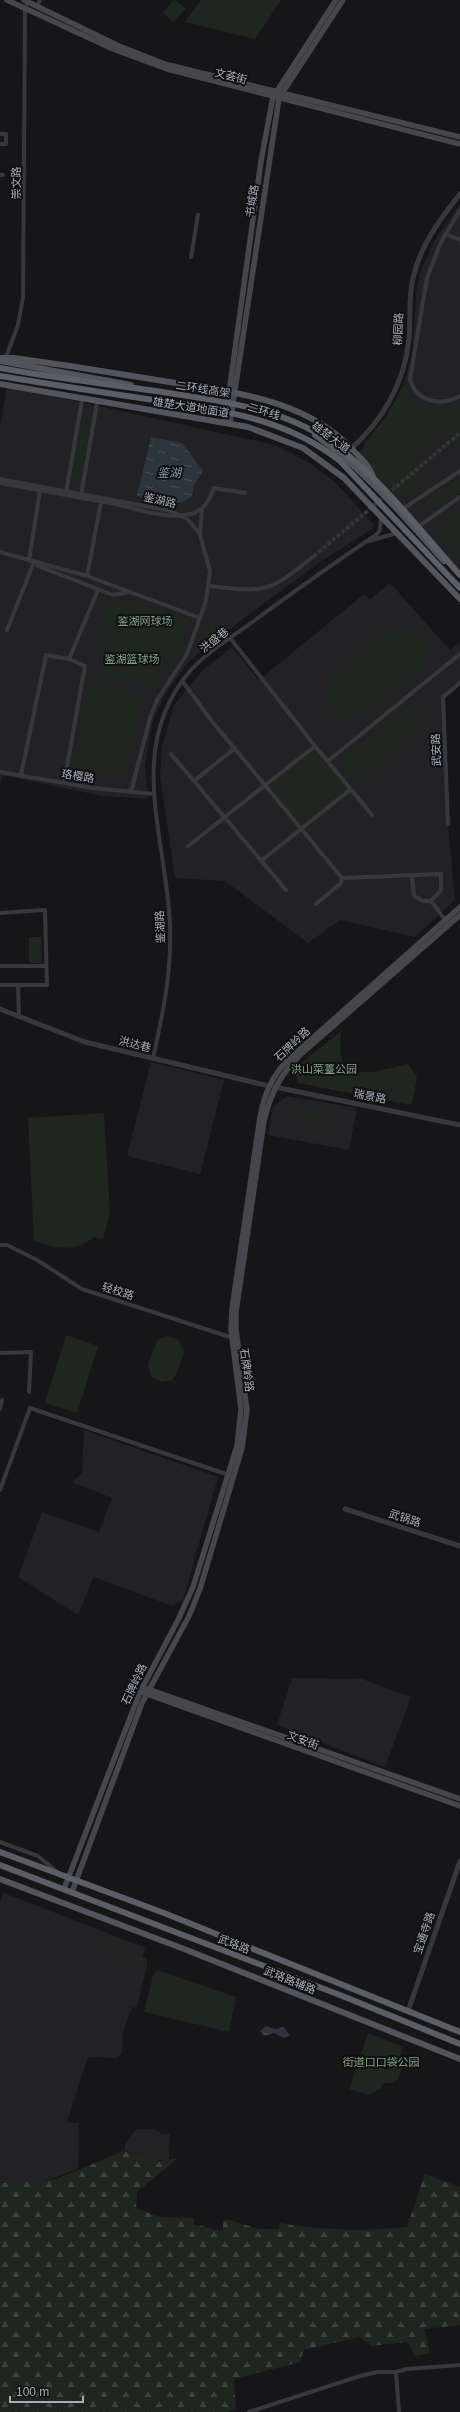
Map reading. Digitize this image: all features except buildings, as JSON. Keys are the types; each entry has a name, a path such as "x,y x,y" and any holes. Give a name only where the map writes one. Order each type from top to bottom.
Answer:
{"highway":[{"name":"二环线高架","path":"2,361 214,400 276,414 304,426 340,449 374,480 460,577"},
{"name":"二环线","path":"0,376 236,414 301,435 321,446 340,461 460,588"},
{"name":"武珞路","path":"0,1852 69,1876 460,2032"},
{"name":"武珞路","path":"0,1865 340,1995 460,2044"}],"main road":[{"name":"文荟街","path":"7,0 150,63 460,144"},
{"name":"书城路","path":"228,423 276,97 275,90 336,0"},
{"name":"书城路","path":"276,97 283,92 343,0"},
{"name":"文荟街","path":"26,1 92,34 147,58 197,72 275,90 460,137"},
{"name":"雄楚大道","path":"2,361 230,405 262,413 308,431 341,456 399,512 460,577"},
{"path":"2,361 50,362 244,394 292,408 318,420 344,441 372,472 374,480"},
{"name":"雄楚大道地面道","path":"0,384 82,400 228,423 265,433 309,452 344,478 381,514 460,599"},
{"name":"石牌岭路","path":"448,922 460,907"},
{"name":"石牌岭路","path":"64,1889 144,1691 196,1600 231,1476 244,1441 246,1415 234,1339 236,1312 264,1121 272,1087 299,1056 448,922 460,914"},
{"name":"石牌岭路","path":"72,1892 144,1691"},
{"name":"文安街","path":"144,1691 460,1799"},
{"name":"文安街","path":"144,1691 460,1806"},
{"name":"武珞路辅路","path":"0,1879 184,1949 460,2059"}],"street":[{"path":"37,6 40,0"},
{"name":"崇文路","path":"2,361 22,312 26,1"},
{"path":"0,134 6,134 6,144 0,144"},
{"name":"柳园路","path":"341,456 378,419 395,392 406,360 411,291 416,268 433,232 460,194"},
{"path":"460,210 445,234 427,278 410,379 416,391 428,401 446,402 460,396"},
{"path":"191,257 198,215"},
{"path":"445,234 460,240"},
{"path":"66,493 82,400"},
{"path":"81,496 97,402"},
{"path":"399,512 460,471"},
{"name":"鉴湖路","path":"0,479 81,496 165,510 181,515"},
{"name":"鉴湖路","path":"0,483 66,493"},
{"path":"181,515 192,513 202,508 209,500 214,488 245,493"},
{"path":"7,630 32,562 40,490"},
{"name":"鉴湖路","path":"81,496 100,502 147,511 181,515"},
{"path":"414,529 460,497"},
{"path":"87,576 100,502"},
{"path":"130,792 150,718 157,700 187,654 200,618 209,586 209,562 200,534 202,508"},
{"name":"洪盛巷","path":"154,794 153,761 157,734 167,706 195,667 230,638 380,531 381,514"},
{"path":"181,515 200,534"},
{"name":"洪盛巷","path":"358,546 398,533"},
{"path":"0,552 87,576 200,618"},
{"path":"209,586 253,590 273,586 314,556"},
{"path":"32,562 98,590 118,596 130,592"},
{"path":"69,659 98,590"},
{"path":"230,638 315,746 372,815"},
{"path":"328,761 460,654"},
{"path":"21,775 46,655 69,659 85,666 64,783"},
{"path":"183,682 342,878 341,884 316,904"},
{"name":"武安路","path":"448,824 443,697 460,683"},
{"path":"188,846 315,746"},
{"path":"194,781 235,748"},
{"path":"170,754 286,890"},
{"name":"珞樱路","path":"0,772 64,783 154,794"},
{"path":"261,861 351,789"},
{"name":"鉴湖路","path":"153,1058 165,1003 170,944 169,908 154,794"},
{"path":"342,878 441,874 441,890 431,901 423,901 414,896 412,876"},
{"path":"431,901 448,922"},
{"path":"0,913 45,910 47,985 0,985"},
{"path":"0,966 46,966"},
{"path":"18,986 19,1017"},
{"name":"洪达巷","path":"0,1009 85,1042 272,1087"},
{"name":"瑞景路","path":"272,1087 460,1126"},
{"name":"轻校路","path":"0,1245 7,1245 37,1260 82,1289 234,1339"},
{"path":"0,1353 31,1352 29,1392"},
{"path":"0,1408 2,1400"},
{"path":"0,1490 30,1408 231,1476"},
{"name":"武锅路","path":"345,1509 460,1546"},
{"path":"0,1842 38,1856 57,1872"},
{"name":"宝通寺路","path":"408,2010 460,1861"},
{"path":"249,2412 360,2376 377,2372 396,2372 408,2369 460,2365"},
{"path":"396,2372 399,2412"}],"shaded area":[{"path":"460,204 460,570 435,546 356,457 387,415 402,390 412,354 416,294 420,273 434,241"},
{"path":"7,386 275,445 310,463 336,483 374,525 372,529 320,562 203,649 185,666 164,696 152,724 145,766 148,799 102,796 2,775 0,785 0,427"},
{"path":"390,583 450,650 460,642 460,683 443,697 448,824 455,900 415,937 340,920 308,943 225,881 175,878 160,776 162,746 174,705 203,670 232,647 259,680 364,594 370,599"},
{"path":"151,1062 224,1080 200,1174 127,1156"},
{"path":"287,1096 357,1108 349,1150 268,1135 273,1107"},
{"path":"84,1430 218,1477 183,1600 172,1606 94,1577 78,1615 18,1577 42,1512 99,1532 112,1498 72,1482 82,1473"},
{"path":"292,1678 362,1679 411,1697 385,1767 277,1725"},
{"path":"4,1893 146,1948 142,1957 147,1959 147,1965 137,2008 132,2007 123,2032 122,2054 116,2058 88,2057 67,2122 79,2123 78,2169 45,2181 0,2183 0,1903"},
{"path":"136,2129 155,2129 162,2134 170,2134 169,2160 157,2160 125,2151 125,2144"}],"green space":[{"path":"174,0 186,8 173,22 163,13"},
{"path":"201,0 281,0 255,39 185,22"},
{"path":"404,384 411,396 423,406 426,404 430,406 443,406 460,401 460,448 448,431 413,461 421,472 417,475 423,485 406,496 399,498 364,459 362,451 365,443 387,415"},
{"path":"85,409 89,409 91,410 91,418 85,419 82,416 82,412"},
{"path":"81,423 90,424 79,483 70,481"},
{"path":"460,476 460,491 435,509 427,509 425,505 427,499"},
{"path":"460,511 460,560 436,531 438,527"},
{"path":"106,599 190,617 178,661 167,659 158,689 100,676 106,651 94,649 98,627 160,641 161,639 100,625"},
{"path":"213,626 220,636 203,649 196,639"},
{"path":"401,627 416,633 425,642 429,654 424,669 364,716 353,719 344,718 336,714 327,701 326,692 334,673 339,667 366,647 386,634"},
{"path":"91,681 143,693 124,775 72,763"},
{"path":"413,702 430,723 355,783 338,762"},
{"path":"315,746 351,789 301,829 266,785"},
{"path":"29,937 41,937 42,963 29,963"},
{"name":"洪山菜薹公园","path":"341,1031 341,1055 343,1062 348,1068 355,1071 373,1072 408,1064 417,1077 412,1105 298,1083 295,1068"},
{"path":"303,1105 331,1114 327,1126 299,1118"},
{"path":"104,1113 110,1214 103,1239 94,1237 80,1245 65,1248 50,1246 34,1241 28,1118"},
{"path":"66,1335 98,1346 77,1413 45,1403"},
{"path":"167,1336 179,1340 184,1352 177,1373 172,1380 161,1382 151,1376 148,1365 157,1340"},
{"path":"109,1944 119,1948 117,1954 103,1949"},
{"path":"135,1954 146,1958 147,1965 133,1960"},
{"path":"157,1970 236,1997 229,2032 144,2012 153,1975"},
{"name":"街道口口袋公园","path":"368,2033 403,2047 401,2056 406,2058 398,2079 392,2083 384,2083 381,2088 368,2095 349,2089"},
{"path":"123,2151 161,2161 178,2158 137,2192 136,2208 159,2217 194,2218 194,2225 219,2231 223,2231 223,2221 230,2220 258,2229 279,2229 280,2223 343,2230 391,2229 407,2227 425,2174 460,2187 460,2325 424,2329 430,2353 415,2356 408,2342 371,2346 360,2337 304,2350 300,2362 234,2379 236,2409 227,2412 0,2412 0,2183 57,2179"}],"water":[{"name":"鉴湖","path":"151,437 182,443 203,471 194,485 192,496 184,502 167,503 151,497 143,498 137,496"},
{"path":"266,2026 275,2029 284,2027 290,2036 284,2038 274,2033 264,2036 260,2031"}],"tunnel":[{"path":"314,556 460,433"}],"park label":[{"name":"鉴湖网球场","path":"145,621"},
{"name":"鉴湖篮球场","path":"132,659"}]}
